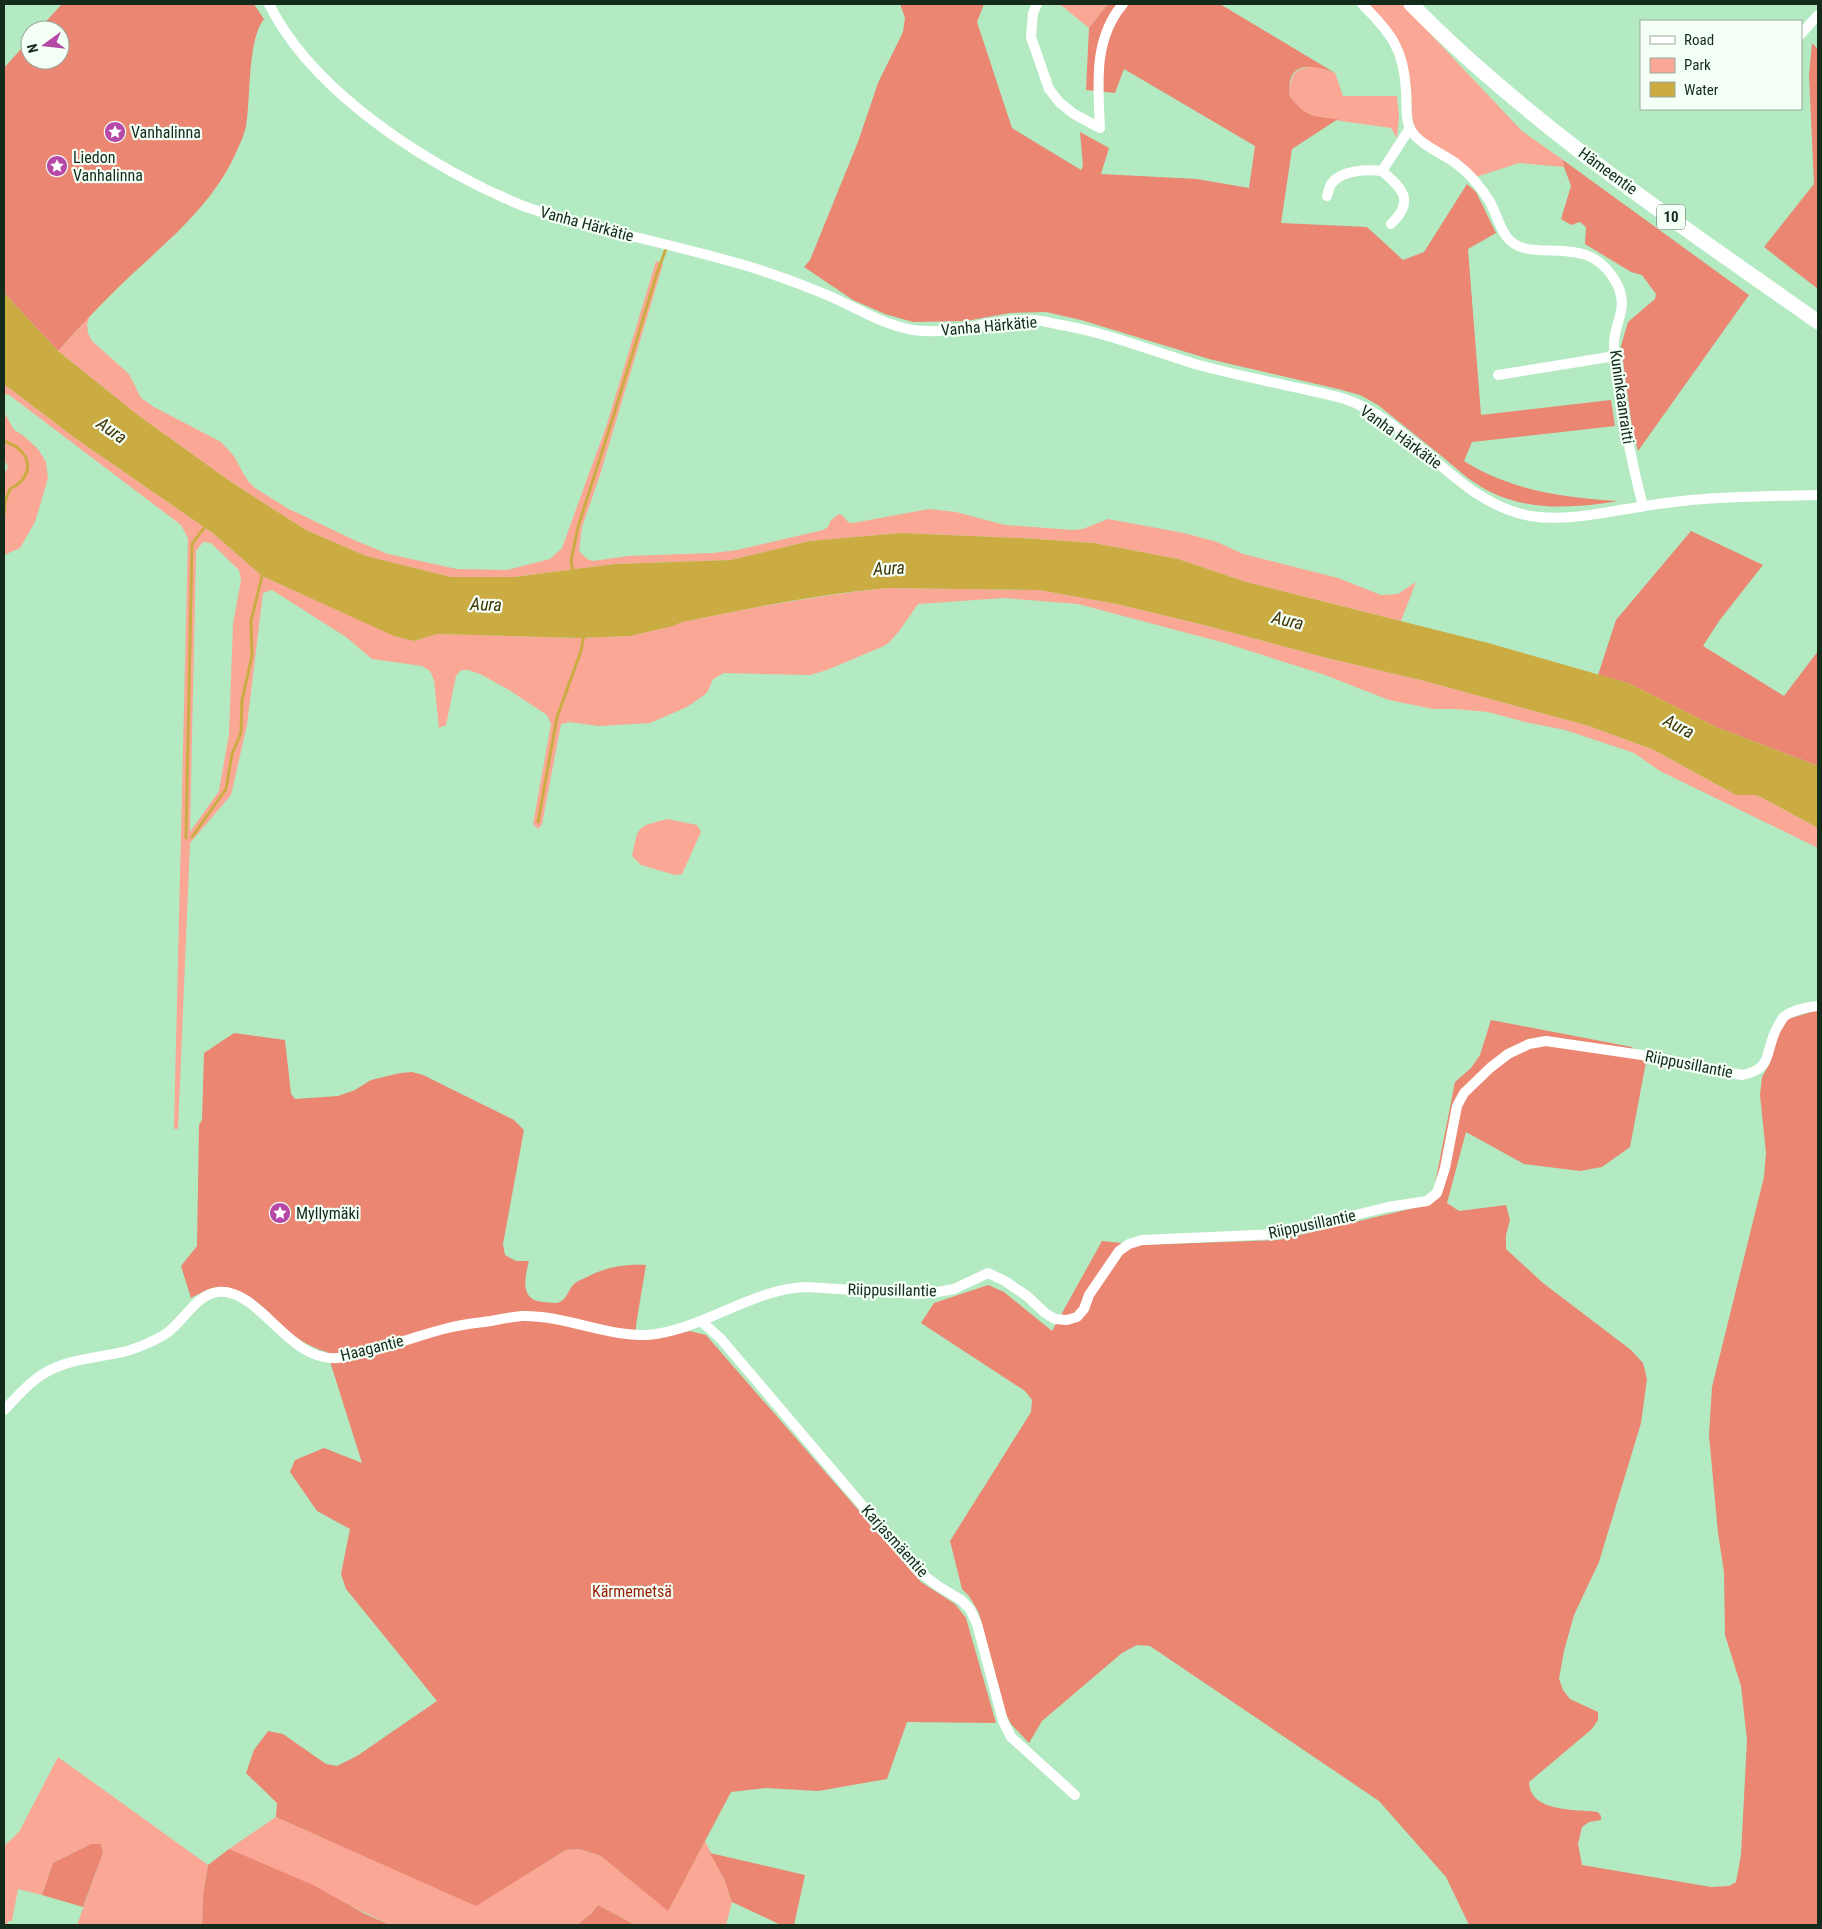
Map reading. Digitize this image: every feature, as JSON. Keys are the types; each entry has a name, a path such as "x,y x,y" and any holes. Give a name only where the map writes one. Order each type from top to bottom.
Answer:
{"highway":[{"name":"Hämeentie","path":"1411,4 1481,71 1552,130 1818,322"}],"street":[{"name":"Vanha Härkätie","path":"268,4 297,47 330,84 406,145 449,170 527,208 573,222 692,250 760,270 837,299 878,320 914,330 951,331 1030,319 1072,326 1110,336 1195,364 1344,399 1370,410 1478,494 1505,509 1530,516 1568,519 1643,506 1721,498 1818,495"},
{"path":"1037,4 1033,13 1031,37 1049,89 1060,103 1074,114 1100,128 1099,85 1101,50 1105,32 1112,16 1123,4"},
{"path":"1362,4 1394,39 1404,72 1410,128 1382,171"},
{"path":"1802,33 1818,15"},
{"name":"Kuninkaanraitti","path":"1410,128 1419,139 1459,165 1473,180 1490,202 1507,237 1516,244 1535,250 1568,250 1584,254 1595,259 1616,283 1622,302 1622,316 1614,340 1614,356 1627,436 1643,506"},
{"path":"1327,196 1331,185 1337,178 1358,171 1382,171 1398,185 1404,196 1404,207 1400,216 1391,224"},
{"path":"1498,375 1614,356"},
{"name":"Riippusillantie","path":"701,1321 731,1307 791,1287 806,1286 918,1294 954,1289 988,1273 1005,1281 1027,1296 1045,1313 1055,1319 1067,1320 1077,1317 1081,1313 1089,1295 1119,1250 1129,1244 1142,1240 1277,1234 1388,1208 1428,1201 1437,1193 1445,1168 1456,1106 1464,1093 1508,1054 1529,1044 1546,1041 1642,1055 1742,1075 1754,1072 1761,1067 1767,1058 1774,1032 1784,1016 1808,1007 1818,1006"},
{"name":"Haagantie","path":"4,1410 43,1374 64,1364 126,1351 151,1343 167,1334 202,1299 216,1292 232,1293 250,1302 297,1344 315,1354 335,1358 356,1355 448,1328 520,1316 552,1317 624,1334 656,1334 701,1321"},
{"name":"Karjasmäentie","path":"701,1321 721,1339 918,1571 961,1600 970,1609 977,1624 1003,1721 1011,1737 1076,1795"}],"green space":[{"path":"62,4 254,4 264,19 255,41 252,55 248,114 245,130 225,173 202,206 188,221 84,322 58,351 4,293 4,68 20,50 20,70 70,70 70,20 47,20"},
{"path":"900,4 984,4 977,22 1012,128 1081,170 1083,166 1080,132 1109,148 1101,174 1197,179 1249,188 1255,146 1124,69 1115,93 1086,90 1089,28 1108,4 1220,4 1335,73 1324,69 1305,67 1294,72 1291,78 1289,95 1299,107 1315,116 1338,119 1292,149 1281,223 1367,227 1403,260 1424,252 1467,184 1476,192 1496,233 1468,249 1481,415 1611,400 1615,426 1472,442 1464,461 1501,479 1538,491 1618,501 1564,507 1528,504 1510,500 1493,493 1468,478 1378,405 1360,395 1209,359 1081,320 1046,312 1010,313 966,321 913,322 885,314 853,300 804,267 810,260 858,142 878,83 903,32 905,18"},
{"path":"1056,4 1108,4 1089,28 1062,6"},
{"path":"1368,4 1402,4 1522,131 1563,160 1564,167 1519,163 1476,177 1432,145 1417,131 1414,125 1409,76 1399,43 1387,24"},
{"path":"1812,43 1818,49 1818,289 1764,247 1814,184 1809,75"},
{"path":"1315,66 1335,73 1343,96 1397,96 1399,116 1397,138 1391,128 1320,118 1300,110 1289,95 1291,82 1298,71"},
{"path":"1563,160 1749,295 1638,451 1632,427 1621,346 1628,322 1655,299 1656,294 1642,275 1631,272 1585,244 1586,227 1580,222 1571,225 1561,219 1571,186"},
{"path":"656,261 663,264 599,478 582,527 579,551 587,559 593,561 628,556 713,553 737,550 823,530 839,514 848,522 853,523 929,509 956,512 1005,525 1073,530 1083,529 1108,519 1184,533 1217,542 1243,554 1338,578 1381,595 1398,594 1416,582 1401,621 1246,582 1178,559 1094,543 1021,538 901,533 810,541 731,560 615,564 514,577 451,577 366,556 306,530 231,482 139,416 58,351 89,317 88,333 92,341 129,374 141,398 154,407 221,442 234,456 248,481 255,488 287,508 388,554 457,569 507,570 550,559 562,548 607,424"},
{"path":"4,384 75,438 214,534 262,576 395,636 414,641 437,634 579,638 630,636 682,622 759,607 836,594 888,588 1039,590 1117,604 1204,625 1331,659 1421,680 1589,726 1654,750 1736,795 1757,795 1818,828 1818,848 1660,771 1634,753 1565,730 1488,712 1433,709 1389,700 1325,675 1225,643 1078,604 1004,598 918,604 898,633 884,646 827,670 810,675 724,673 713,679 707,693 687,707 650,723 599,726 569,722 561,724 542,824 538,829 533,824 551,724 547,715 480,674 461,670 456,676 446,725 439,728 434,680 430,671 422,666 372,659 346,637 272,590 263,593 247,725 231,795 190,843 178,1129 174,1129 188,538 181,525 8,394 4,395","holes":["203,542 211,543 239,570 241,580 233,624 229,734 219,791 190,832 196,551"]},
{"path":"4,412 14,430 24,436 38,449 46,462 48,478 35,522 20,548 4,555 4,474 8,467 4,459"},
{"path":"1691,531 1763,565 1719,621 1703,646 1784,696 1818,651 1818,766 1716,727 1628,683 1598,675 1616,620"},
{"path":"667,819 697,825 701,832 682,874 675,875 641,865 632,856 640,829 649,824"},
{"path":"1818,1010 1818,1925 1469,1925 1446,1877 1379,1801 1150,1646 1137,1645 1122,1653 1042,1721 1029,1743 1011,1724 1003,1708 979,1613 969,1596 962,1589 950,1541 1031,1412 1032,1400 1025,1391 921,1323 934,1303 988,1285 1004,1292 1052,1331 1102,1241 1141,1245 1279,1240 1431,1204 1455,1082 1471,1068 1480,1055 1491,1020 1632,1047 1646,1062 1630,1147 1602,1167 1580,1171 1524,1164 1466,1132 1447,1203 1459,1211 1506,1205 1510,1220 1506,1235 1506,1249 1543,1283 1631,1350 1643,1363 1647,1379 1641,1423 1599,1562 1574,1615 1564,1651 1559,1679 1563,1690 1570,1699 1598,1712 1598,1720 1592,1729 1529,1782 1531,1792 1537,1799 1556,1808 1598,1812 1601,1816 1601,1820 1589,1822 1582,1827 1578,1844 1582,1865 1711,1887 1729,1886 1736,1882 1741,1855 1747,1740 1741,1686 1725,1635 1724,1572 1718,1533 1709,1435 1712,1387 1764,1177 1766,1153 1760,1095 1762,1077 1770,1063 1777,1036 1788,1019"},
{"name":"Kärmemetsä","path":"234,1033 285,1040 291,1094 295,1099 338,1096 355,1090 371,1080 412,1072 423,1075 514,1120 524,1130 503,1244 505,1255 516,1261 529,1261 525,1281 527,1293 536,1301 558,1303 564,1299 575,1283 594,1274 615,1267 646,1265 636,1325 636,1340 654,1339 690,1331 706,1335 921,1582 955,1604 966,1618 996,1723 907,1722 887,1779 818,1791 766,1788 731,1792 668,1911 601,1856 579,1849 566,1850 476,1906 276,1817 277,1803 246,1773 254,1750 268,1731 283,1734 326,1764 337,1766 357,1756 437,1701 346,1589 341,1574 350,1529 317,1511 290,1472 295,1460 324,1448 362,1463 327,1352 311,1346 296,1337 258,1303 237,1290 225,1287 212,1288 191,1298 181,1266 197,1246 199,1125 202,1120 204,1053"},
{"path":"58,1757 208,1865 203,1896 202,1925 77,1925 103,1853 101,1844 91,1844 53,1863 42,1895 18,1889 12,1921 8,1921 7,1925 4,1925 4,1846 19,1832"},
{"path":"276,1817 476,1905 566,1850 579,1849 601,1856 668,1910 705,1841 724,1879 732,1902 726,1925 635,1925 598,1905 592,1913 577,1925 391,1925 229,1849"},
{"path":"91,1844 101,1844 103,1853 83,1907 42,1895 53,1863"},
{"path":"229,1849 313,1885 365,1914 391,1925 202,1925 203,1896 208,1865"},
{"path":"710,1853 805,1875 794,1925 781,1925 732,1902 724,1879"},
{"path":"598,1905 635,1925 577,1925 592,1913"}],"water":[{"name":"Aura","path":"4,293 58,351 139,416 231,482 306,530 366,556 451,577 514,577 615,564 731,560 810,541 901,533 1094,543 1178,559 1246,582 1488,643 1628,683 1716,727 1818,766 1818,828 1757,795 1736,795 1654,750 1589,726 1421,680 1331,659 1204,625 1117,604 1039,590 888,588 810,598 733,612 682,622 673,626 630,636 579,638 437,634 414,641 394,636 262,576 214,534 75,438 4,384"}],"waterway":[{"path":"573,572 571,561 578,527 667,246"},
{"path":"4,441 18,448 28,465 25,476 10,489 5,502 4,515"},
{"path":"186,838 192,544 204,528"},
{"path":"192,837 226,789 232,754 241,733 242,700 252,656 251,621 262,576"},
{"path":"538,822 557,717 581,651 584,634"}],"place":[{"name":"Vanhalinna","path":"115,132"},
{"name":"Liedon Vanhalinna","path":"57,166"},
{"name":"Myllymäki","path":"280,1213"}]}
